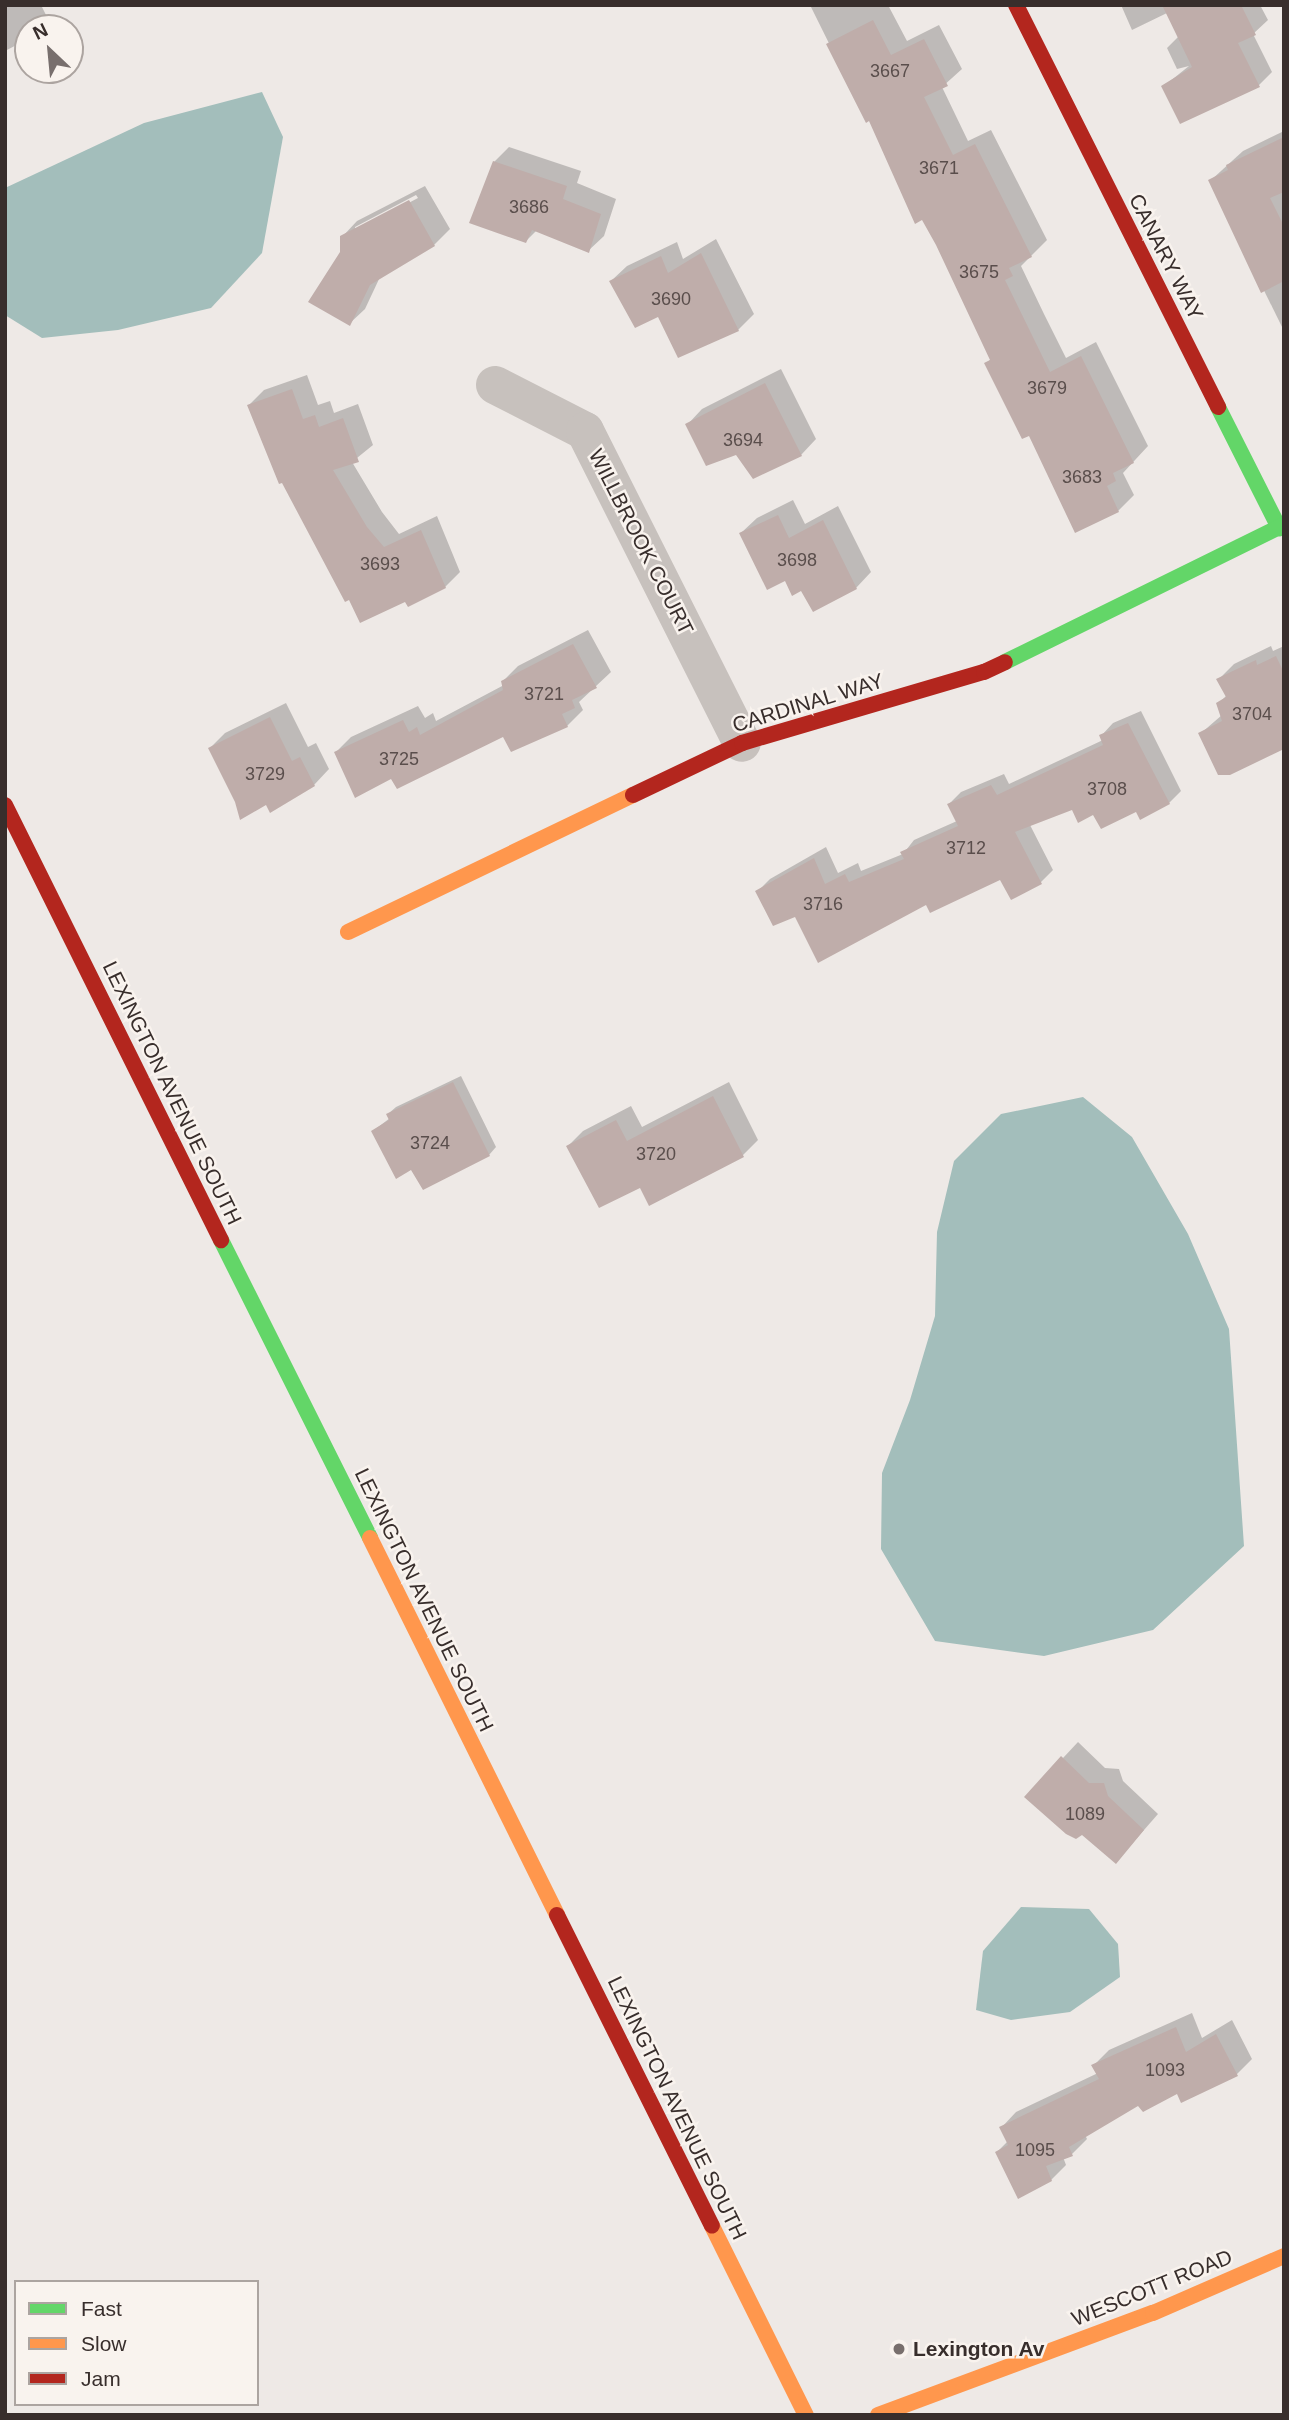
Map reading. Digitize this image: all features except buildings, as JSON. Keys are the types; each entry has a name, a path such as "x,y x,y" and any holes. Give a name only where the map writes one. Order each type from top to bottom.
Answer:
{"street":[{"name":"CANARY WAY","path":"1016,5 1281,526"},
{"name":"WILLBROOK COURT","path":"495,385 585,431 742,743"},
{"name":"CARDINAL WAY","path":"348,932 742,743 984,672 1281,526"},
{"name":"LEXINGTON AVENUE SOUTH","path":"5,805 806,2415"},
{"name":"WESCOTT ROAD","path":"878,2415 1153,2313 1284,2256"}],"water":[{"path":"262,92 283,137 262,253 211,308 118,330 42,338 5,315 5,188 144,123"},
{"path":"1083,1097 1132,1137 1188,1234 1229,1329 1244,1546 1153,1630 1044,1656 935,1641 881,1549 882,1473 910,1400 935,1316 937,1232 954,1161 1001,1114"},
{"path":"1021,1907 1089,1909 1118,1944 1120,1977 1070,2012 1011,2020 976,2010 983,1951"}],"traffic: fast":[{"path":"1218,407 1279,528"},
{"path":"1005,662 1284,525"},
{"path":"221,1240 370,1538"}],"traffic: slow":[{"path":"348,932 633,795"},
{"path":"370,1538 557,1915"},
{"path":"712,2226 806,2415"},
{"path":"878,2415 1153,2313 1284,2256"}],"traffic: jam":[{"path":"1016,5 1218,407"},
{"path":"633,795 742,743 984,672 1005,662"},
{"path":"5,805 221,1240"},
{"path":"557,1915 712,2226"}],"place":[{"name":"Lexington Av","path":"899,2349"}]}
